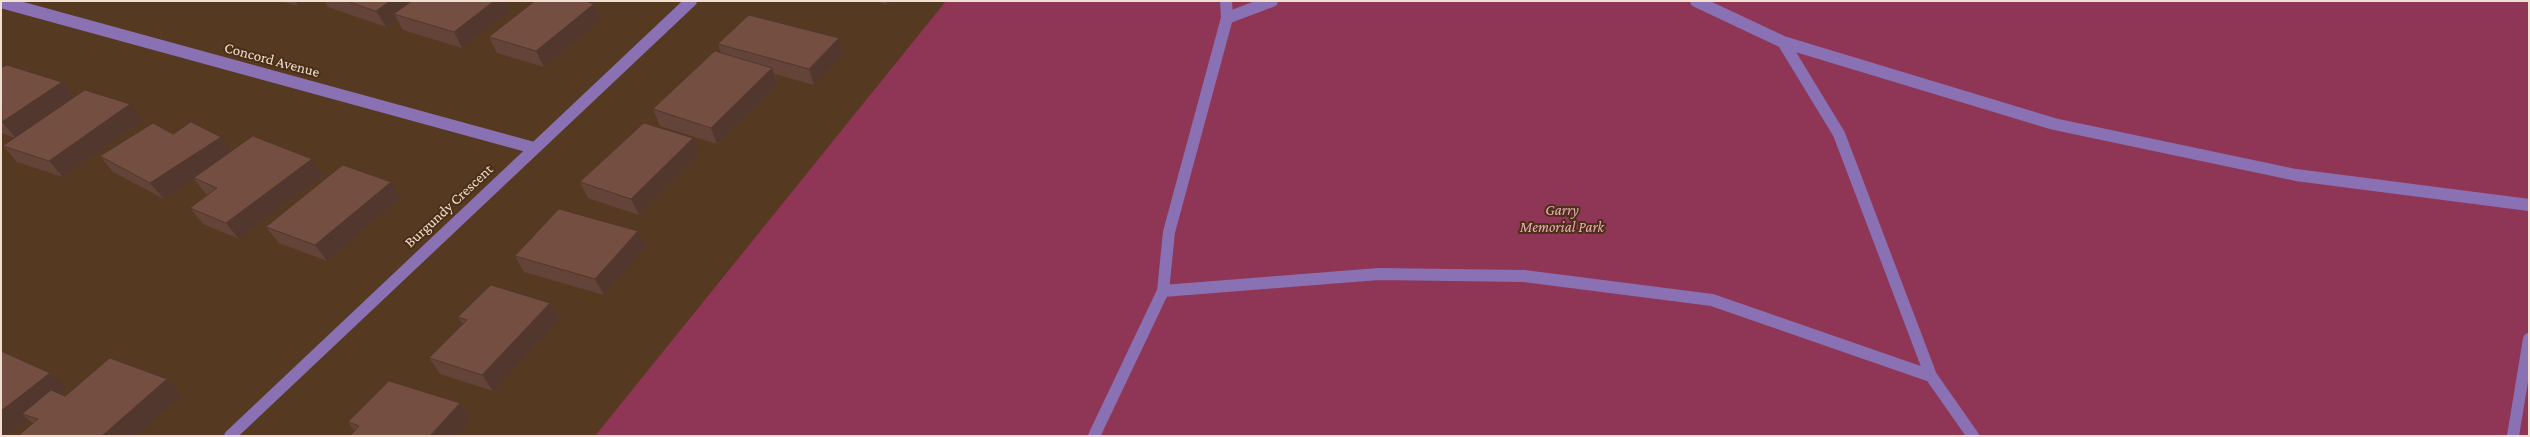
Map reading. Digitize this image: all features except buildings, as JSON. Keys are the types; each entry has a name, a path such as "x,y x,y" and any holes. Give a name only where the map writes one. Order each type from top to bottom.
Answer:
{"street":[{"name":"Burgundy Crescent","path":"230,436 691,1"},
{"path":"1094,436 1163,291 1169,232 1227,18 1226,1"},
{"path":"1227,18 1272,1"},
{"path":"1696,1 1783,42 2054,124 2296,175 2529,205"},
{"name":"Concord Avenue","path":"1,2 534,148"},
{"path":"1783,42 1840,134 1931,376 1973,436"},
{"path":"1163,291 1379,274 1524,276 1712,300 1931,376"},
{"path":"2513,436 2529,339"}],"green space":[{"name":"Garry Memorial Park","path":"946,1 2529,1 2529,436 595,436"}]}
